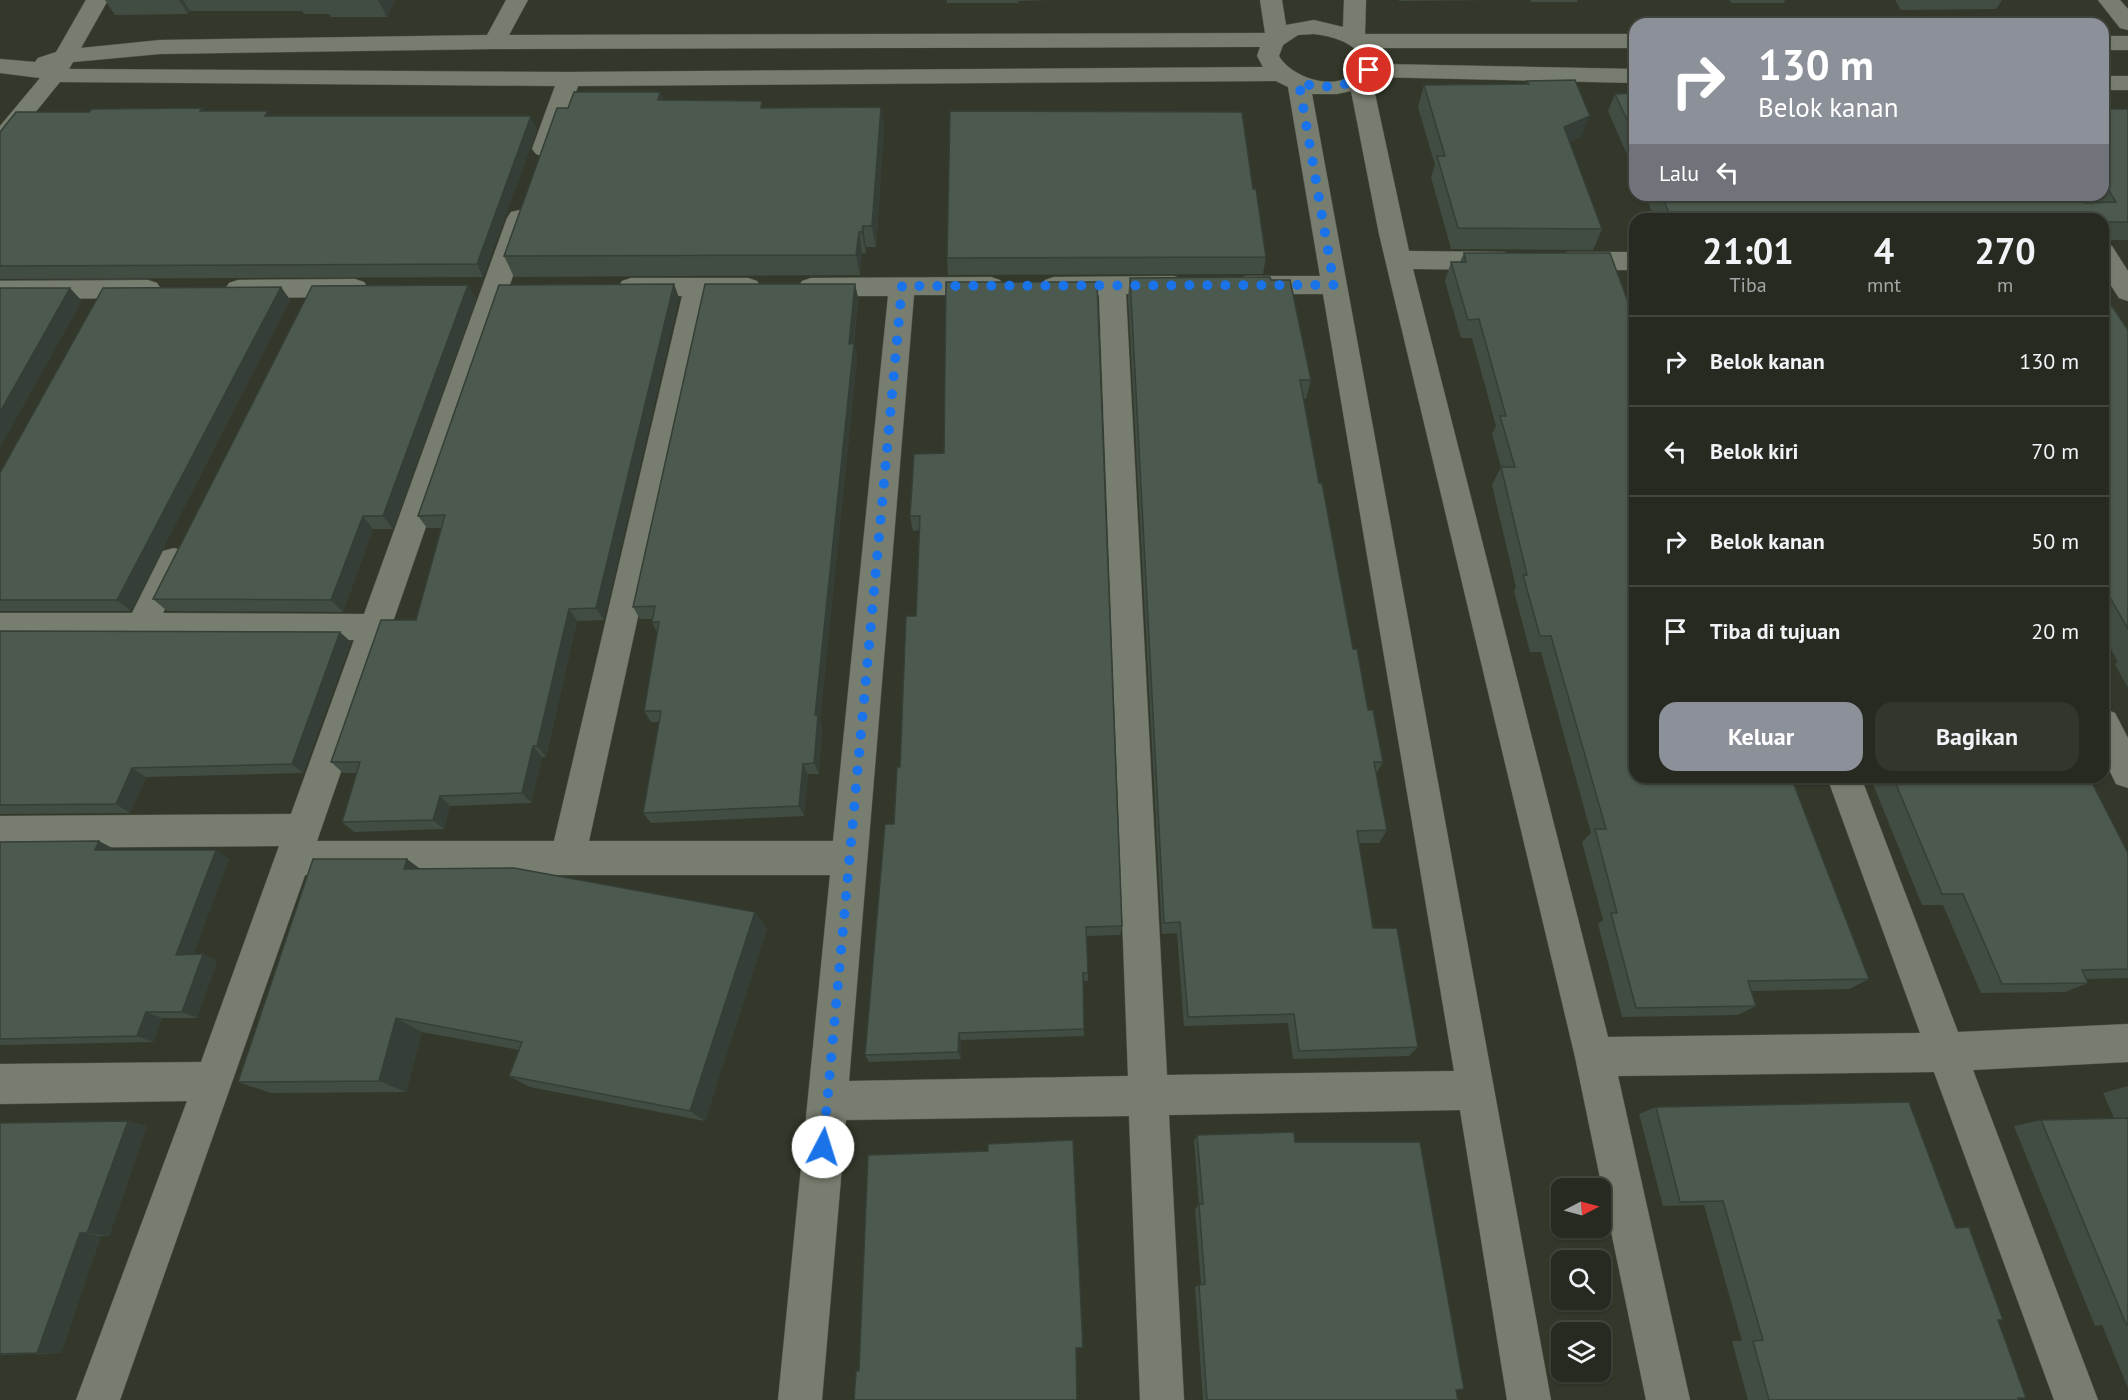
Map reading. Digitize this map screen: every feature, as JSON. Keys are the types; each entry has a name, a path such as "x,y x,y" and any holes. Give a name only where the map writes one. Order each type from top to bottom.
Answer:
{"street":[{"path":"0,141 60,66 97,0"},
{"path":"494,42 517,0"},
{"path":"1271,0 1276,38 1268,56 1271,65 1289,78 1334,285 1530,1400"},
{"path":"1355,0 1357,39"},
{"path":"2109,0 2128,24"},
{"path":"60,66 160,47 494,42 1276,38 1287,31 1314,27 1342,31 1357,39 1369,50 1372,60 1364,75 1399,260 1594,1057 1668,1400"},
{"path":"1357,39 1629,41"},
{"path":"2109,43 2128,43"},
{"path":"0,66 569,79 1289,78 1331,87 1364,75 1629,76"},
{"path":"98,1400 214,1081 569,79"},
{"path":"2109,83 2128,83"},
{"path":"1399,260 1629,261"},
{"path":"602,287 1334,285"},
{"path":"800,1400 902,286"},
{"path":"1112,286 1162,1400"},
{"path":"568,858 697,287"},
{"path":"296,320 312,288"},
{"path":"208,289 380,288"},
{"path":"88,319 105,289"},
{"path":"0,290 174,289"},
{"path":"141,626 189,531"},
{"path":"0,626 375,627"},
{"path":"2109,735 2128,773"},
{"path":"1846,783 2076,1400"},
{"path":"0,832 568,858 850,858"},
{"path":"1594,1057 1945,1052 2128,1043"},
{"path":"0,1084 214,1081"},
{"path":"827,1101 1477,1090"}],"building":[{"path":"1575,80 1590,116 1564,127 1602,229 1458,228 1437,156 1445,156 1424,85 1529,84 1527,81"},
{"path":"574,92 660,92 658,100 762,101 761,108 881,107 872,226 863,226 862,232 859,232 856,255 504,256 557,108 568,108"},
{"path":"1629,93 1629,124 1615,94"},
{"path":"202,108 200,111 268,111 265,116 531,116 477,264 0,266 0,132 16,112"},
{"path":"2109,109 2128,109 2128,222 2109,222 2109,213 1669,213 1664,201 2084,201 2085,203 2116,202 2109,191"},
{"path":"950,111 1242,112 1266,257 947,258"},
{"path":"1464,253 1610,253 1629,305 1629,783 1793,783 1869,979 1748,981 1756,1006 1636,1008 1611,913 1617,913 1595,829 1606,829 1551,636 1540,636 1523,575 1527,575 1501,467 1515,467 1500,416 1506,416 1479,319 1468,320 1451,262 1466,262"},
{"path":"1270,277 1271,280 1290,280 1311,380 1300,380 1319,483 1322,483 1353,649 1357,649 1368,710 1373,710 1383,762 1374,762 1387,830 1357,831 1373,928 1397,928 1418,1047 1299,1051 1294,1014 1188,1017 1180,922 1164,923 1130,278"},
{"path":"946,282 1097,282 1122,926 1086,927 1088,973 1083,973 1084,1029 959,1033 958,1052 865,1055 885,824 894,824 897,767 900,767 906,616 916,616 920,516 910,516 914,454 944,453"},
{"path":"674,284 596,608 569,609 537,746 533,746 522,793 440,796 433,820 342,822 360,762 331,762 381,620 416,620 445,515 418,516 499,285"},
{"path":"705,284 855,284 849,344 854,343 815,715 818,715 814,763 803,764 799,806 643,813 661,711 644,711 659,622 652,622 655,606 633,607"},
{"path":"468,285 383,516 363,516 331,600 153,599 312,286"},
{"path":"281,287 117,600 0,600 0,473 103,288"},
{"path":"0,288 70,288 0,412"},
{"path":"2109,302 2128,330 2128,629 2109,596"},
{"path":"0,631 340,632 292,764 132,768 116,804 0,805"},
{"path":"1896,783 2092,783 2128,853 2128,969 2082,970 2088,983 2002,984 1963,894 1942,894"},
{"path":"99,841 95,850 216,850 176,955 203,954 182,1012 146,1012 137,1036 0,1039 0,842"},
{"path":"313,859 407,859 404,869 514,868 755,912 690,1111 509,1076 522,1042 396,1018 379,1081 238,1082"},
{"path":"1909,1102 1956,1228 1969,1227 2003,1320 1998,1320 2026,1398 2018,1398 2019,1400 1769,1400 1753,1341 1763,1340 1723,1201 1680,1202 1656,1107"},
{"path":"2128,1118 2128,1324 2126,1324 2041,1120"},
{"path":"128,1121 87,1233 80,1233 37,1353 0,1354 0,1123"},
{"path":"1294,1132 1295,1142 1420,1142 1464,1389 1456,1390 1458,1400 1207,1400 1199,1285 1205,1284 1199,1204 1203,1204 1197,1135"},
{"path":"1073,1140 1083,1348 1076,1348 1077,1400 854,1400 856,1371 859,1371 868,1155 988,1151 988,1144"}],"route":[{"path":"823,1147 902,286 1334,285 1299,83 1315,87 1347,85 1360,79 1369,70"}]}
